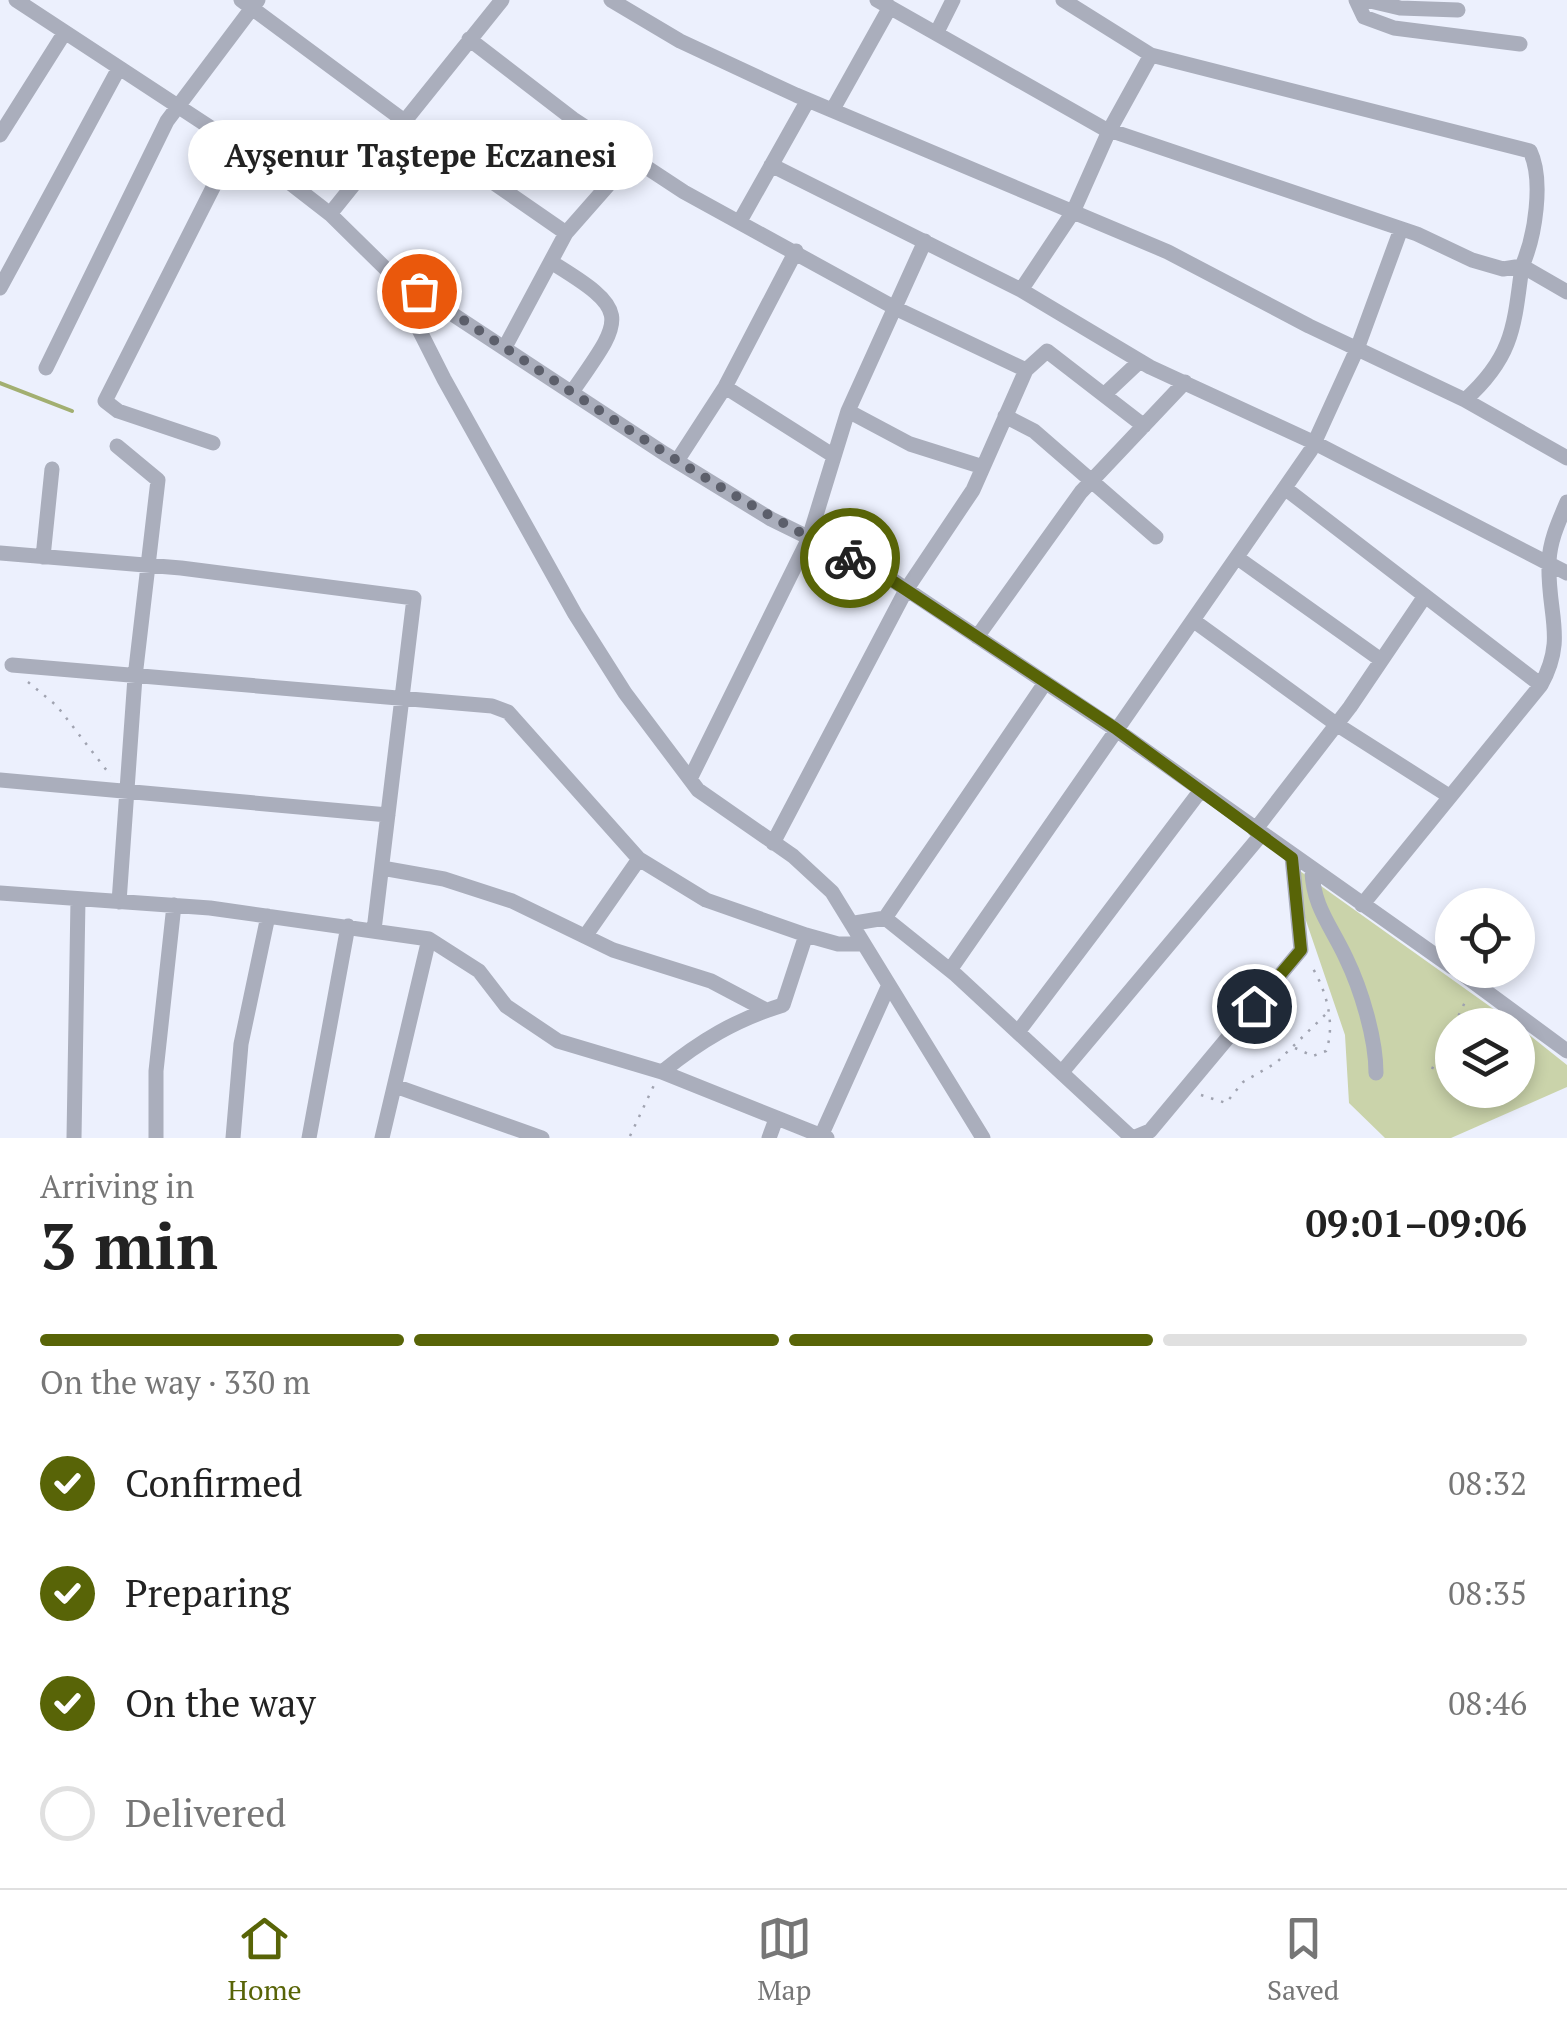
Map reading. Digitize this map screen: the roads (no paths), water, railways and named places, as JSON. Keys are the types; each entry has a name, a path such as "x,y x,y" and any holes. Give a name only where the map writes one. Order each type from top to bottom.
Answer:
{"street":[{"path":"16,0 235,144 330,214 390,272 678,462 906,590 1115,728 1292,858 1435,955"},
{"path":"39,15 48,0"},
{"path":"330,214 502,0"},
{"path":"611,0 680,42 808,100 1168,252 1465,400 1567,458"},
{"path":"937,32 953,0"},
{"path":"1063,0 1151,55 1530,151 1537,166 1530,249 1522,266 1509,345 1487,380 1465,400"},
{"path":"1356,0 1364,17 1394,28 1520,44"},
{"path":"1379,1 1458,10"},
{"path":"46,368 167,121 180,108 251,3 403,120 566,233"},
{"path":"833,109 884,4 1109,131 1402,229 1472,260 1504,268 1522,266 1567,292"},
{"path":"0,135 66,32"},
{"path":"469,39 572,119 632,158 897,310 1026,370"},
{"path":"1021,290 1073,212 1109,131 1151,55"},
{"path":"0,288 118,68"},
{"path":"740,221 808,100"},
{"path":"213,442 118,411 104,401 235,144"},
{"path":"505,346 566,233 632,158"},
{"path":"771,165 1021,290 1140,360 1315,443 1567,574"},
{"path":"950,970 1066,809 1115,728 1239,559 1315,443 1357,349 1402,229"},
{"path":"690,780 809,538 848,411 925,241"},
{"path":"678,462 725,386 796,251"},
{"path":"551,262 599,291 609,303 613,320 611,336 572,392"},
{"path":"390,272 444,380 575,614 690,780 832,892 984,1138"},
{"path":"774,843 906,590 973,490 1026,370 1047,351 1144,426"},
{"path":"1106,393 1140,360"},
{"path":"977,637 1091,482 1185,382"},
{"path":"725,386 834,456"},
{"path":"848,411 910,444 983,467"},
{"path":"1006,416 1034,431 1156,537"},
{"path":"117,446 158,480 134,677 120,902"},
{"path":"42,558 52,469"},
{"path":"1286,489 1541,685"},
{"path":"1362,906 1558,666 1565,645 1549,562 1554,534 1567,502"},
{"path":"0,553 414,598 374,930"},
{"path":"1239,559 1381,660"},
{"path":"1062,1072 1258,833 1424,596"},
{"path":"1194,621 1336,724 1449,796"},
{"path":"12,665 476,702 508,712 640,859 706,900 806,935 838,944 861,944"},
{"path":"854,923 885,918 1045,683"},
{"path":"0,780 388,814"},
{"path":"1018,1032 1201,790"},
{"path":"885,918 950,970 1132,1138 1150,1131 1301,950 1292,858"},
{"path":"586,936 640,859"},
{"path":"382,868 444,879 512,901 612,950 711,981 766,1010"},
{"path":"1312,871 1312,898 1348,960 1376,1055 1376,1073"},
{"path":"0,893 174,905 429,939 480,971 506,1006 558,1041 662,1072 824,1137 888,986"},
{"path":"74,1138 78,898"},
{"path":"156,1138 156,1071 174,905"},
{"path":"232,1138 241,1044 268,916"},
{"path":"309,1138 348,926"},
{"path":"662,1072 704,1038 783,1005 806,935"},
{"path":"382,1138 429,939"},
{"path":"1481,988 1561,1046 1567,1027"},
{"path":"395,1086 542,1138"},
{"path":"769,1138 776,1119"}],"waterway":[{"path":"0,383 72,411"}],"place":[{"name":"Ayşenur Taştepe Eczanesi","path":"419,291"}]}
